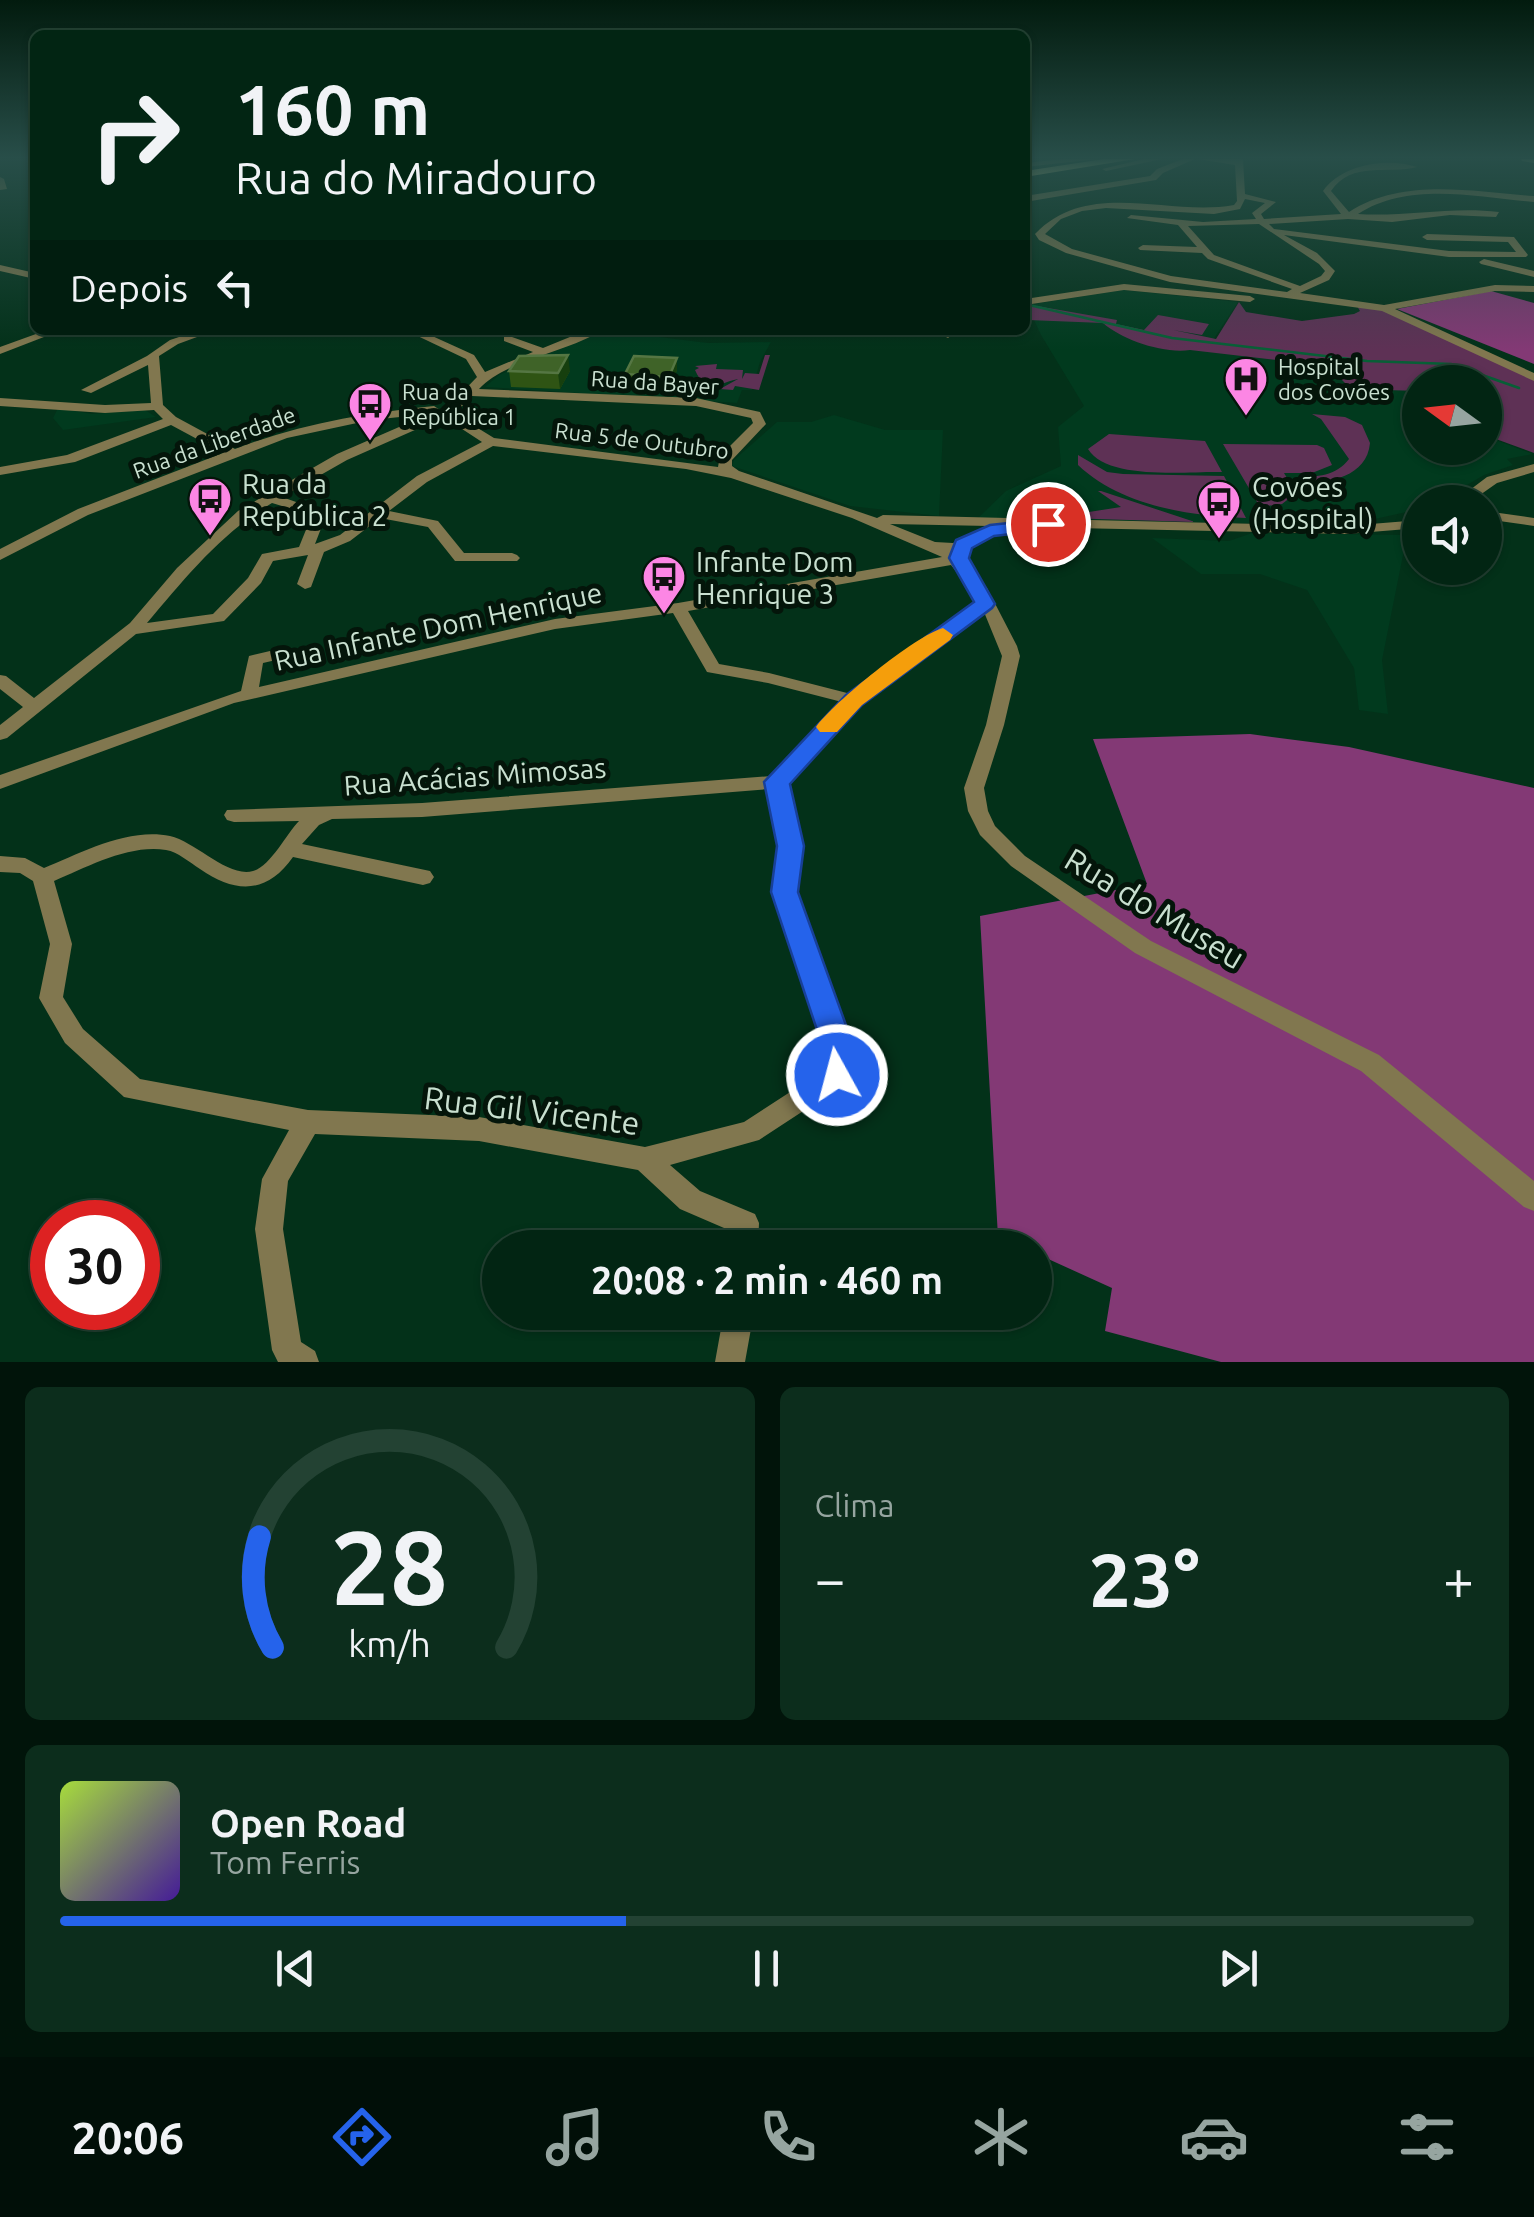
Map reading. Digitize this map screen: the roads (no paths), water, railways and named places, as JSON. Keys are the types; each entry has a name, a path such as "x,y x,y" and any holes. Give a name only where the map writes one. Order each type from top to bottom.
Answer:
{"street":[{"path":"1053,223 1042,229 1042,238 1056,246 1154,276 1264,294"},
{"path":"1164,223 1279,223"},
{"path":"1030,301 1124,287 1227,299 1296,292 1330,271 1326,264 1286,242 1264,224"},
{"path":"1182,225 1203,250 1224,263 1296,292 1384,308 1534,377"},
{"path":"1276,231 1449,254 1534,274"},
{"path":"1427,237 1512,240 1523,255 1449,254"},
{"path":"1143,248 1203,250"},
{"path":"0,268 30,275"},
{"path":"1384,308 1494,288 1534,290"},
{"path":"0,351 43,335"},
{"path":"88,390 151,359 174,342 196,335"},
{"path":"421,335 470,357 483,377"},
{"path":"0,734 131,630 215,538 271,496 342,457 454,408 483,377 586,335"},
{"path":"508,339 546,353"},
{"path":"151,359 157,406 172,420 234,454"},
{"name":"Rua da Bayer","path":"471,392 696,402 756,415 760,424 725,459"},
{"path":"0,402 105,410 157,406"},
{"path":"454,408 470,430 492,442"},
{"name":"Rua da Liberdade","path":"0,555 83,512 316,426 454,408"},
{"path":"0,471 70,459 172,420"},
{"path":"131,630 218,618 255,580 268,557 345,538 422,479 492,442"},
{"name":"Rua 5 de Outubro","path":"492,442 734,474 909,528 932,546 965,544"},
{"path":"695,466 725,459 725,466 734,474"},
{"path":"1485,485 1534,468"},
{"path":"271,496 283,504 320,513 305,584"},
{"path":"378,513 433,524 460,558 512,558"},
{"path":"1502,517 1534,522"},
{"path":"909,528 965,544 1023,524 1346,530 1402,525"},
{"path":"0,544 20,543"},
{"name":"Rua do Museu","path":"965,544 985,604 1010,656 995,725 974,788 978,811 988,830 1018,862 1143,947 1370,1063 1534,1198"},
{"name":"Rua Infante Dom Henrique","path":"0,782 183,714 249,695 555,624 678,608 965,544"},
{"path":"777,782 854,700 985,604"},
{"path":"678,608 713,668 854,700"},
{"path":"249,695 255,660 270,656"},
{"path":"0,680 34,706"},
{"name":"Rua Acácias Mimosas","path":"42,878 97,854 154,842 182,848 212,871 251,880 272,870 304,827 324,813 400,812 777,782"},
{"name":"Rua Gil Vicente","path":"42,878 62,944 51,998 74,1036 133,1088 308,1122 479,1129 645,1158 750,1132 837,1075 836,1039 784,892 790,846 777,782"},
{"path":"234,816 324,813"},
{"path":"287,848 422,878"},
{"path":"0,864 25,866 42,878"},
{"path":"304,1362 287,1350 269,1229 275,1179 308,1122"},
{"path":"645,1158 690,1200 745,1223 745,1230"},
{"path":"730,1362 736,1330"}],"waterway":[{"path":"1030,305 1172,338 1367,361 1451,364 1519,388"}],"place":[{"name":"Hospital dos Covões","path":"1246,417"},
{"name":"Rua da República 1","path":"370,442"},
{"name":"Rua da República 2","path":"210,537"},
{"name":"Covões (Hospital)","path":"1219,540"},
{"name":"Infante Dom Henrique 3","path":"664,615"}]}
